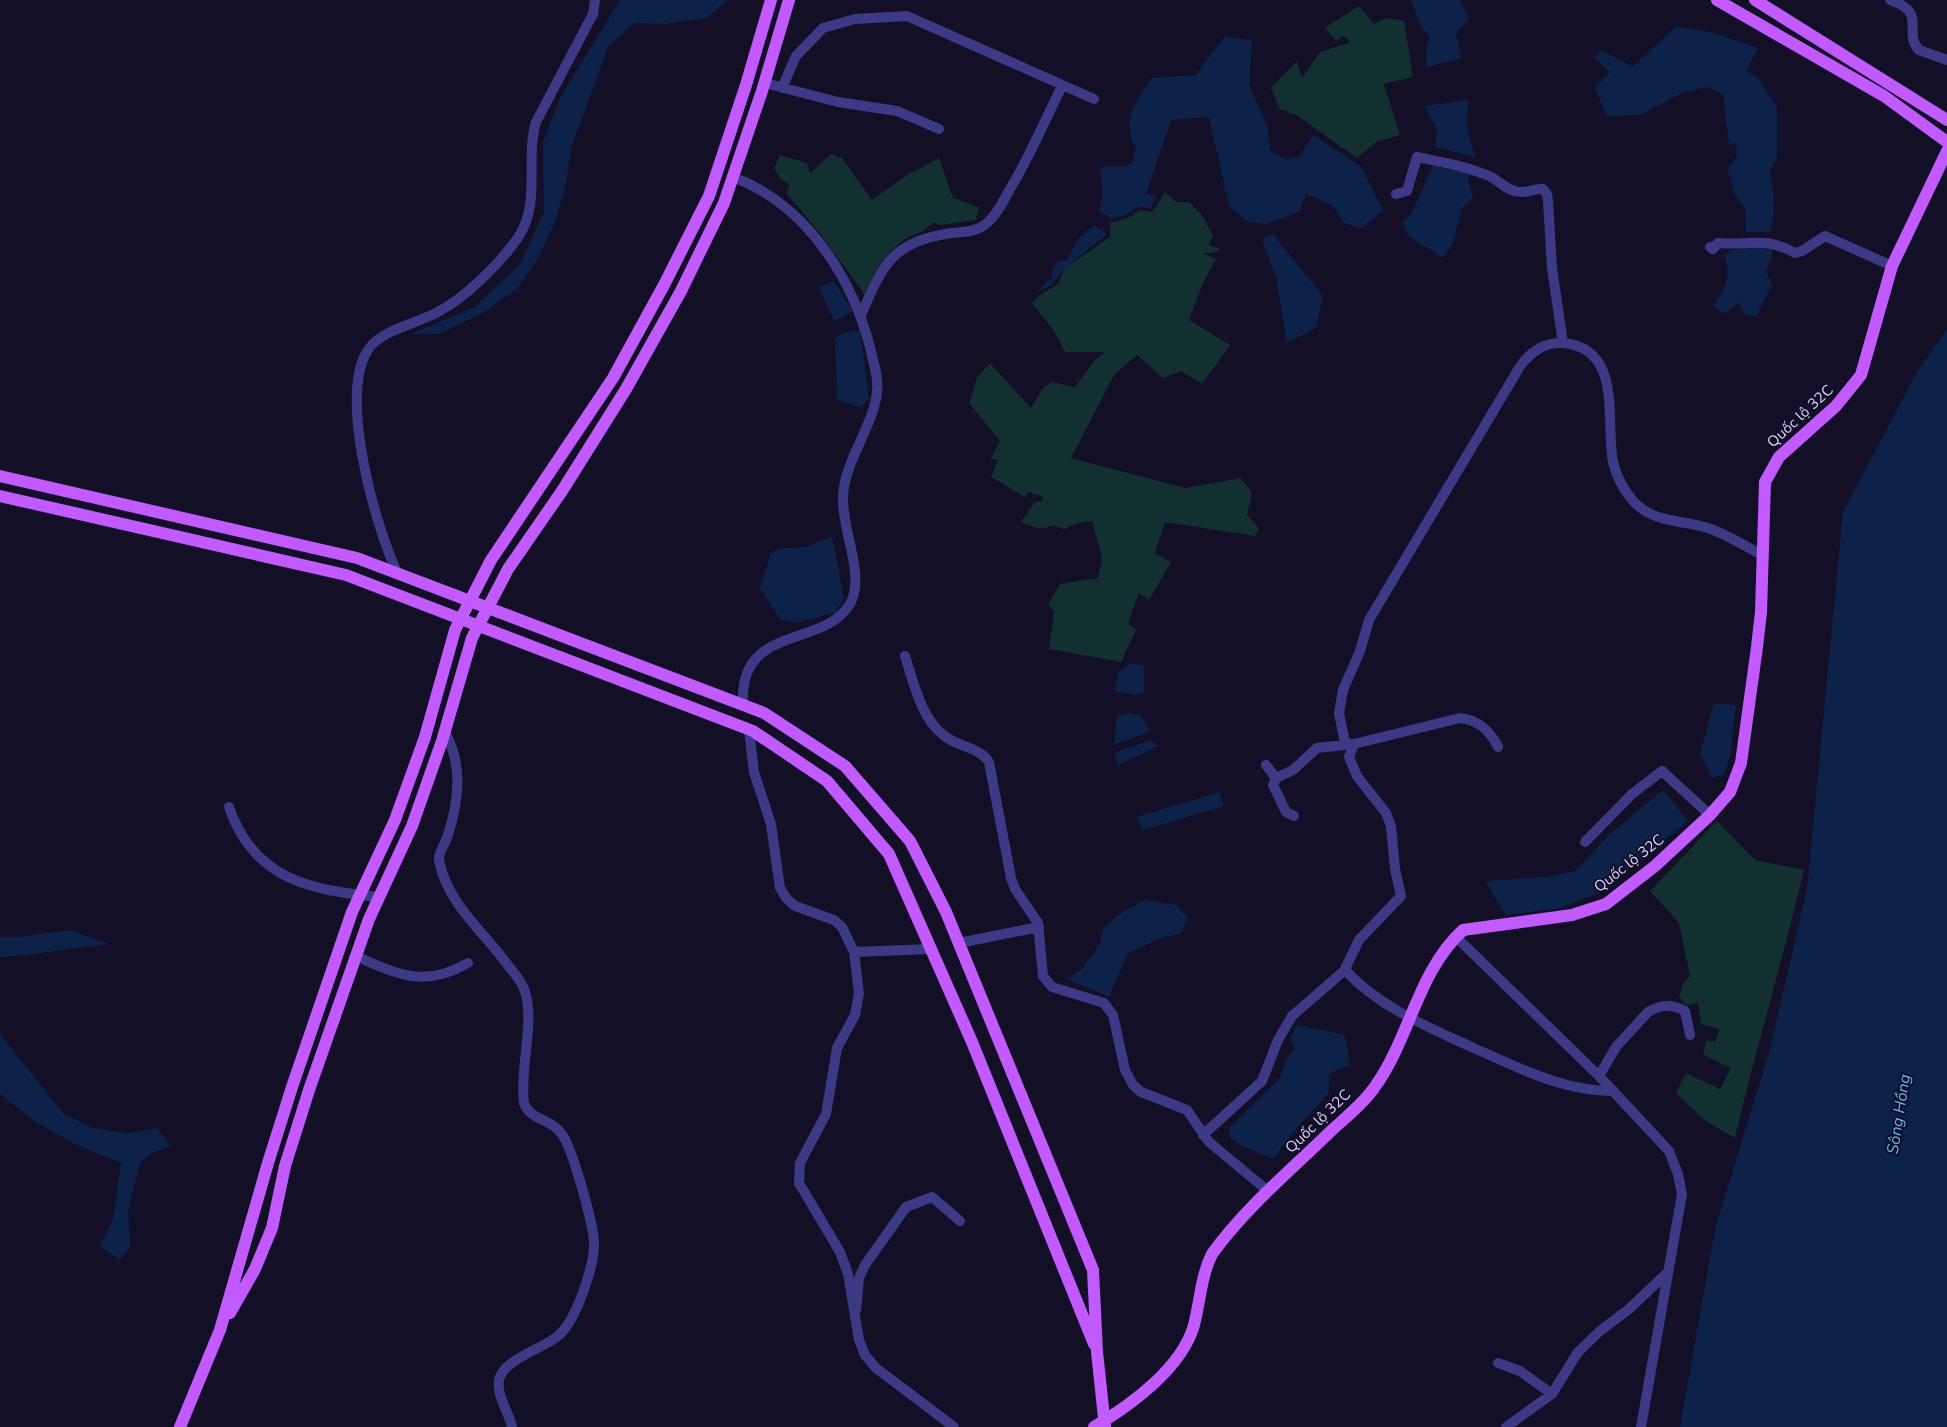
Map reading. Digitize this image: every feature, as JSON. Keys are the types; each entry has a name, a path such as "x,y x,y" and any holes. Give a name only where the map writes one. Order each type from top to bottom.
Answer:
{"main road":[{"path":"180,1427 220,1330 292,1087 352,912 395,820 425,737 455,630 491,560 613,378 664,285 709,196 746,85 771,0"},
{"path":"220,1330 256,1270 272,1228 284,1166 356,956 379,897 412,826 445,732 472,638 508,569 562,491 626,389 681,291 724,203 764,83 789,0"},
{"path":"1717,0 1884,96 1947,142"},
{"path":"1755,0 1947,120"},
{"name":"Quốc lộ 32C","path":"1101,1425 1154,1383 1184,1348 1194,1324 1209,1260 1217,1247 1268,1191 1373,1090 1386,1069 1435,963 1456,937 1463,930 1572,915 1606,904 1655,866 1710,815 1730,792 1741,763 1761,612 1764,488 1767,476 1785,451 1836,406 1855,385 1869,350 1892,266 1947,151"},
{"path":"0,476 357,558 764,713 845,766 910,841 946,912 1093,1270 1101,1425"},
{"path":"56,510 63,491"},
{"path":"0,496 346,575 461,620 479,624 749,730 828,781 890,854 972,1042 1097,1352"}],"street":[{"path":"398,574 373,509 364,463 356,382 360,362 372,344 382,337 436,313 464,295 519,236 531,204 532,137 536,122 593,14 595,0"},
{"path":"1890,0 1901,4 1909,11 1914,21 1916,47 1919,50 1947,60"},
{"path":"782,88 796,56 823,28 855,18 907,16 1094,99"},
{"path":"764,83 838,102 897,111 939,129"},
{"path":"861,315 882,270 898,252 919,240 931,236 978,229 993,217 1022,170 1062,86"},
{"path":"1396,194 1407,191 1417,157 1463,167 1491,177 1510,190 1521,193 1534,188 1543,189 1547,194 1548,201 1552,268 1563,343"},
{"path":"733,177 756,186 780,202 809,230 830,257 861,315 878,383 875,402 847,472 844,485 844,522 855,575 854,595 844,612 834,620 785,639 763,652 749,671 743,688 742,704"},
{"path":"1710,247 1713,249 1718,243 1740,245 1758,241 1781,245 1795,253 1802,251 1825,236 1892,266"},
{"path":"1354,744 1344,743 1339,714 1343,690 1360,652 1376,605 1526,358 1545,345 1563,343 1584,349 1601,367 1606,380 1611,409 1614,464 1621,485 1636,504 1661,519 1713,530 1762,555"},
{"path":"905,656 918,696 934,727 948,739 980,752 988,762 1011,878 1015,889 1034,915 1039,927 1043,976 1046,983 1052,988 1104,1002 1112,1015 1129,1081 1141,1092 1187,1110 1202,1135 1212,1146 1268,1191"},
{"path":"1294,816 1286,812 1274,785 1276,778 1293,770 1317,748 1354,744 1460,718 1470,719 1482,725 1492,736 1498,747"},
{"path":"749,730 754,772 771,824 780,888 787,899 795,906 838,922 854,952 859,993 857,1008 837,1048 826,1114 800,1163 798,1176 801,1188 836,1241 848,1274 858,1340 870,1362 954,1427"},
{"path":"445,732 453,746 458,774 456,800 448,836 439,857 444,878 455,902 486,936 523,987 528,1005 524,1102 531,1114 552,1124 565,1138 591,1225 594,1243 591,1268 566,1328 553,1340 510,1363 502,1372 499,1388 512,1427"},
{"path":"1202,1135 1262,1081 1278,1040 1292,1016 1345,970 1359,940 1401,896 1395,870 1392,826 1386,814 1357,776 1349,757 1354,744"},
{"path":"1266,765 1276,778"},
{"path":"1585,842 1632,794 1662,771 1710,815"},
{"path":"229,807 237,830 249,848 284,877 326,890 379,897"},
{"path":"959,943 1039,927"},
{"path":"1456,937 1600,1076 1669,1151 1678,1174 1682,1194 1641,1427"},
{"path":"854,952 931,949"},
{"path":"356,956 410,977 431,978 452,972 468,963"},
{"path":"1345,970 1362,986 1409,1018 1540,1078 1593,1092 1614,1091"},
{"path":"1600,1076 1616,1047 1654,1008 1673,1004 1685,1011 1690,1035"},
{"path":"854,1315 859,1295 859,1278 865,1265 906,1207 932,1197 960,1221"},
{"path":"1506,1427 1552,1394 1578,1352 1600,1331 1629,1309 1668,1272"},
{"path":"1498,1363 1520,1371 1552,1394"}],"green space":[{"path":"1359,6 1374,24 1386,18 1404,21 1413,77 1384,84 1400,135 1376,142 1357,158 1296,115 1280,109 1271,88 1297,61 1302,78 1320,52 1351,42 1344,36 1336,41 1325,28"},
{"path":"831,154 842,158 872,200 907,175 939,158 953,198 979,207 976,220 939,225 933,222 922,231 908,237 880,264 865,295 819,232 786,193 790,185 780,178 774,168 780,155 807,163 810,173"},
{"path":"1165,192 1176,202 1189,202 1202,215 1213,236 1209,245 1220,249 1214,253 1203,253 1216,259 1202,285 1189,320 1230,345 1202,384 1181,371 1163,378 1137,355 1114,375 1071,458 1185,488 1241,478 1252,493 1247,515 1259,528 1255,536 1165,522 1155,553 1171,562 1149,600 1139,593 1128,623 1136,630 1121,662 1049,649 1054,611 1048,605 1060,584 1098,578 1102,558 1092,521 1077,523 1064,529 1053,525 1037,528 1021,522 1035,502 1043,501 1043,497 1028,492 1025,497 991,477 998,460 991,459 1000,441 969,403 977,378 990,363 1031,408 1044,387 1052,382 1075,387 1095,360 1106,352 1065,352 1054,331 1032,303 1040,295 1058,284 1065,268 1110,237 1110,223 1130,217 1140,210 1152,212"},
{"path":"1717,821 1755,860 1804,870 1735,1138 1704,1120 1676,1093 1686,1073 1720,1089 1731,1068 1703,1055 1706,1040 1715,1042 1719,1029 1701,1024 1698,1002 1686,1006 1679,996 1683,984 1690,976 1679,923 1650,891"}],"water":[{"path":"620,0 727,0 707,18 665,24 635,23 609,45 571,148 566,185 555,222 539,257 517,289 481,314 438,334 410,334 473,308 520,264 544,212 543,142 561,96"},
{"path":"1411,0 1460,0 1469,19 1456,34 1462,58 1427,67 1426,46 1430,36 1421,27"},
{"path":"1676,26 1714,33 1758,48 1746,71 1757,77 1777,106 1777,158 1769,172 1774,202 1770,232 1746,232 1745,208 1734,194 1728,168 1737,156 1736,143 1729,144 1723,94 1708,87 1682,93 1643,114 1607,117 1595,88 1610,72 1595,58 1601,50 1633,67"},
{"path":"1224,37 1252,40 1249,84 1268,128 1270,150 1286,160 1300,156 1313,135 1361,166 1383,211 1361,228 1344,223 1332,205 1306,194 1299,212 1266,224 1248,222 1229,206 1209,117 1171,120 1146,194 1157,196 1150,209 1140,206 1127,214 1112,219 1099,211 1103,196 1100,169 1106,166 1126,167 1133,161 1136,148 1129,129 1130,120 1136,103 1151,78 1196,75"},
{"path":"1468,100 1467,127 1475,157 1435,147 1437,128 1424,106"},
{"path":"1433,166 1467,173 1473,197 1462,208 1453,243 1443,258 1408,236 1403,222 1411,214"},
{"path":"1094,225 1107,234 1065,268 1053,284 1038,292 1045,282 1051,279 1053,269 1059,261 1067,260 1077,240"},
{"path":"1272,233 1323,296 1316,328 1287,343 1276,277 1262,240"},
{"path":"1755,246 1772,249 1772,257 1766,271 1772,285 1756,317 1744,313 1739,302 1725,314 1713,306 1726,282 1727,269 1724,255 1731,250"},
{"path":"834,281 853,311 834,321 819,287"},
{"name":"Sông Hồng","path":"1947,329 1947,1427 1680,1427 1715,1229 1770,1049 1807,889 1843,512 1917,372"},
{"path":"860,330 869,399 860,408 837,399 835,338 846,332"},
{"path":"832,536 844,598 836,612 796,623 780,619 760,588 771,553 782,548 807,547"},
{"path":"1131,663 1144,666 1144,692 1135,695 1114,691 1119,672"},
{"path":"1714,703 1736,705 1731,753 1724,774 1712,778 1700,753"},
{"path":"1128,713 1140,715 1150,731 1114,745 1117,717"},
{"path":"1151,740 1158,746 1118,765 1114,753"},
{"path":"1663,790 1688,821 1602,892 1556,909 1506,915 1485,881 1546,877 1575,871 1610,834"},
{"path":"1219,792 1224,806 1143,830 1137,817"},
{"path":"1145,900 1176,905 1188,918 1181,934 1164,937 1128,953 1109,997 1067,979 1082,969 1099,945 1104,928 1124,911"},
{"path":"70,930 109,944 0,957 0,937 19,937"},
{"path":"1297,1025 1345,1035 1350,1065 1329,1074 1329,1093 1295,1130 1273,1159 1242,1146 1230,1138 1229,1128 1280,1078 1286,1060 1295,1049 1290,1038"},
{"path":"0,1034 64,1114 93,1128 127,1133 157,1128 171,1146 154,1152 140,1162 128,1210 130,1247 120,1260 100,1246 113,1220 121,1163 75,1144 34,1121 0,1094"}]}
